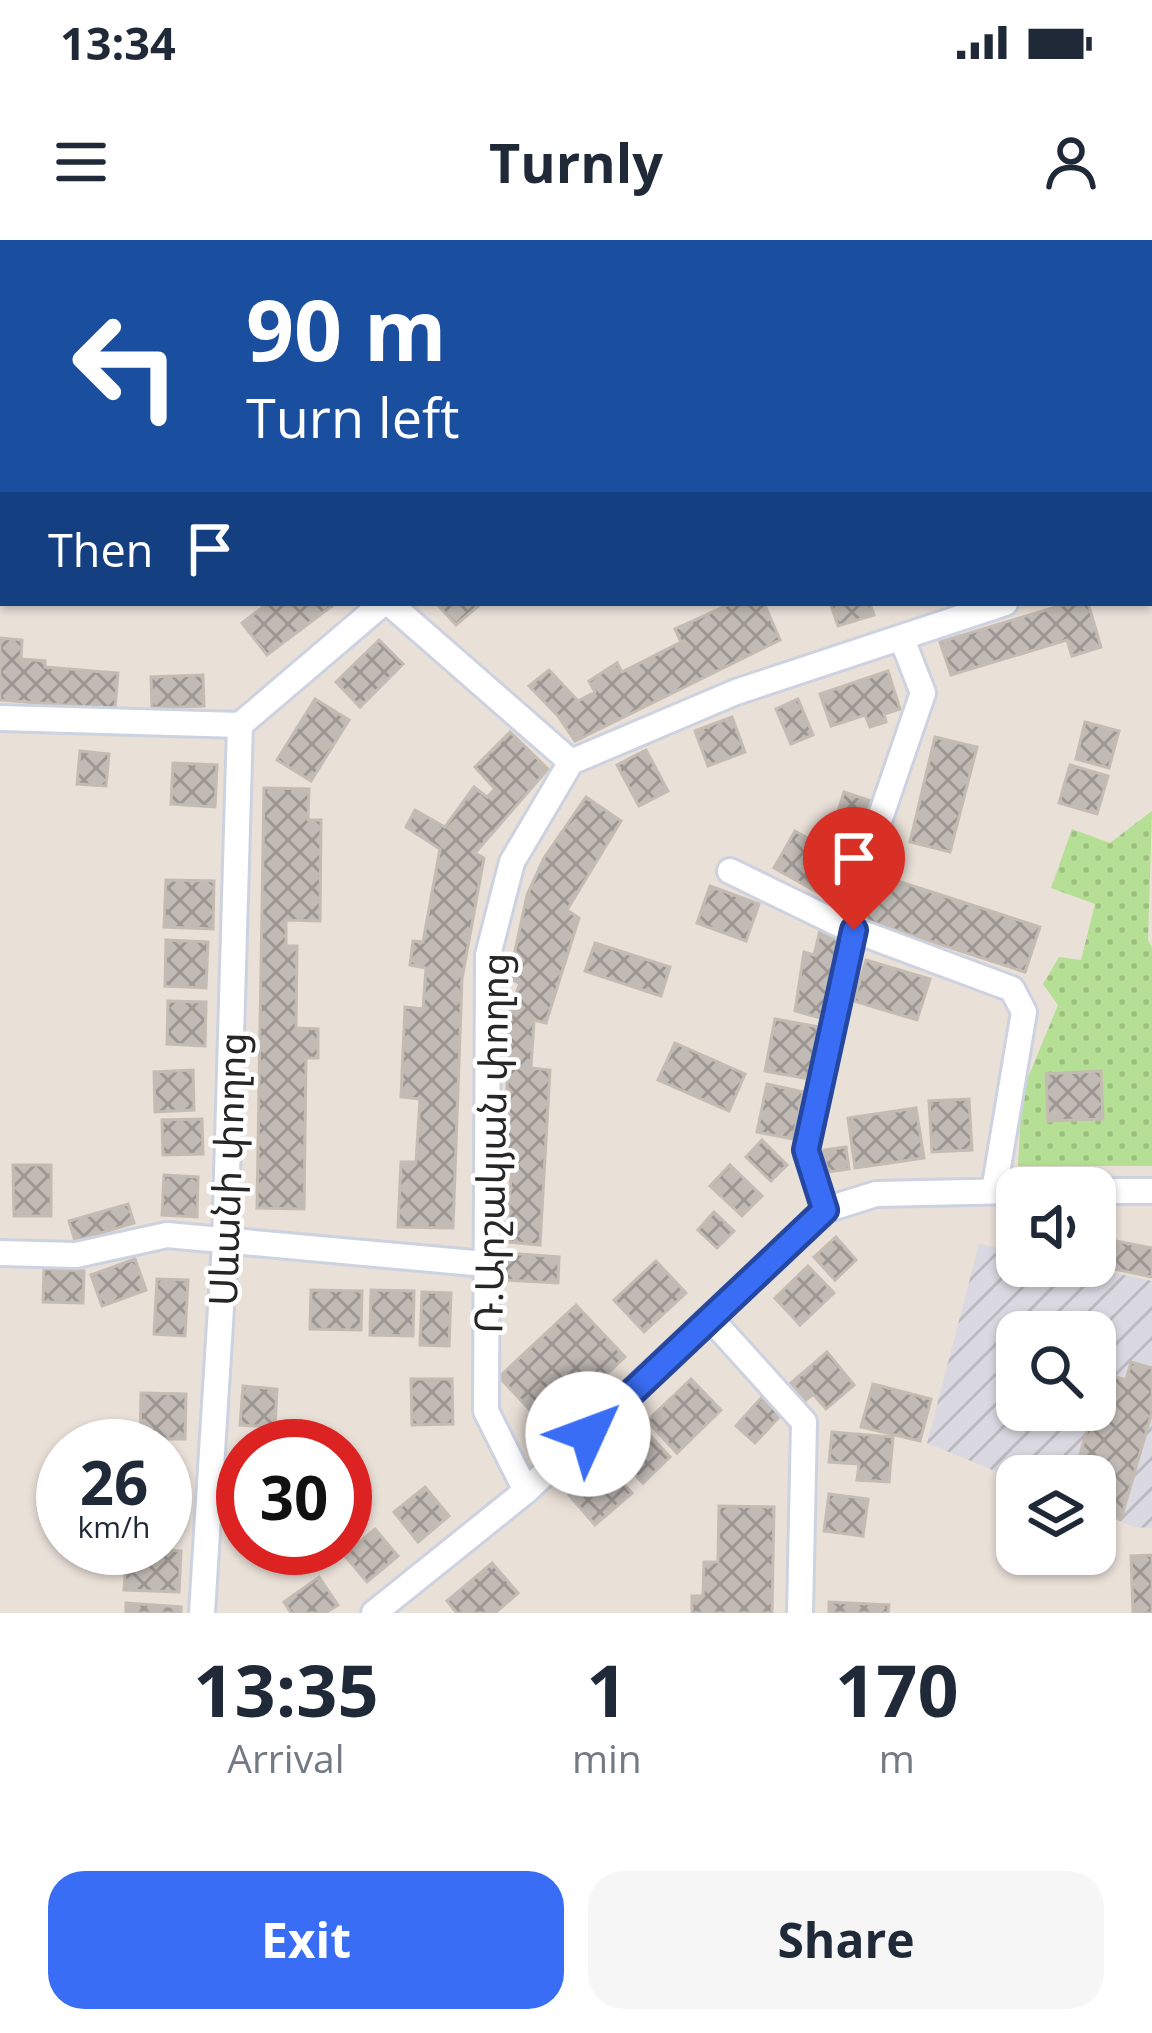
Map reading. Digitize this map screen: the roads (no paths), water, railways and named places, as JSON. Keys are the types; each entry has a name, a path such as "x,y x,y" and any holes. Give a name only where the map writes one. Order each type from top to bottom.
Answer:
{"street":[{"path":"0,718 241,725 382,606"},
{"path":"389,606 571,762 736,692 996,606"},
{"path":"825,1210 806,1150 849,928 923,693 902,639"},
{"name":"Սևանի փողոց","path":"202,1613 225,1243 241,725"},
{"name":"Ռ.Արշակյան փողոց","path":"526,1491 486,1411 488,955 512,862 571,762"},
{"path":"730,871 849,928 1012,989 1024,1012 1008,1167"},
{"path":"374,1613 526,1491 825,1210 876,1194 996,1191"},
{"path":"1116,1191 1152,1191"},
{"path":"0,1253 76,1255 167,1235 485,1264"},
{"path":"711,1319 804,1421 800,1613"}]}
